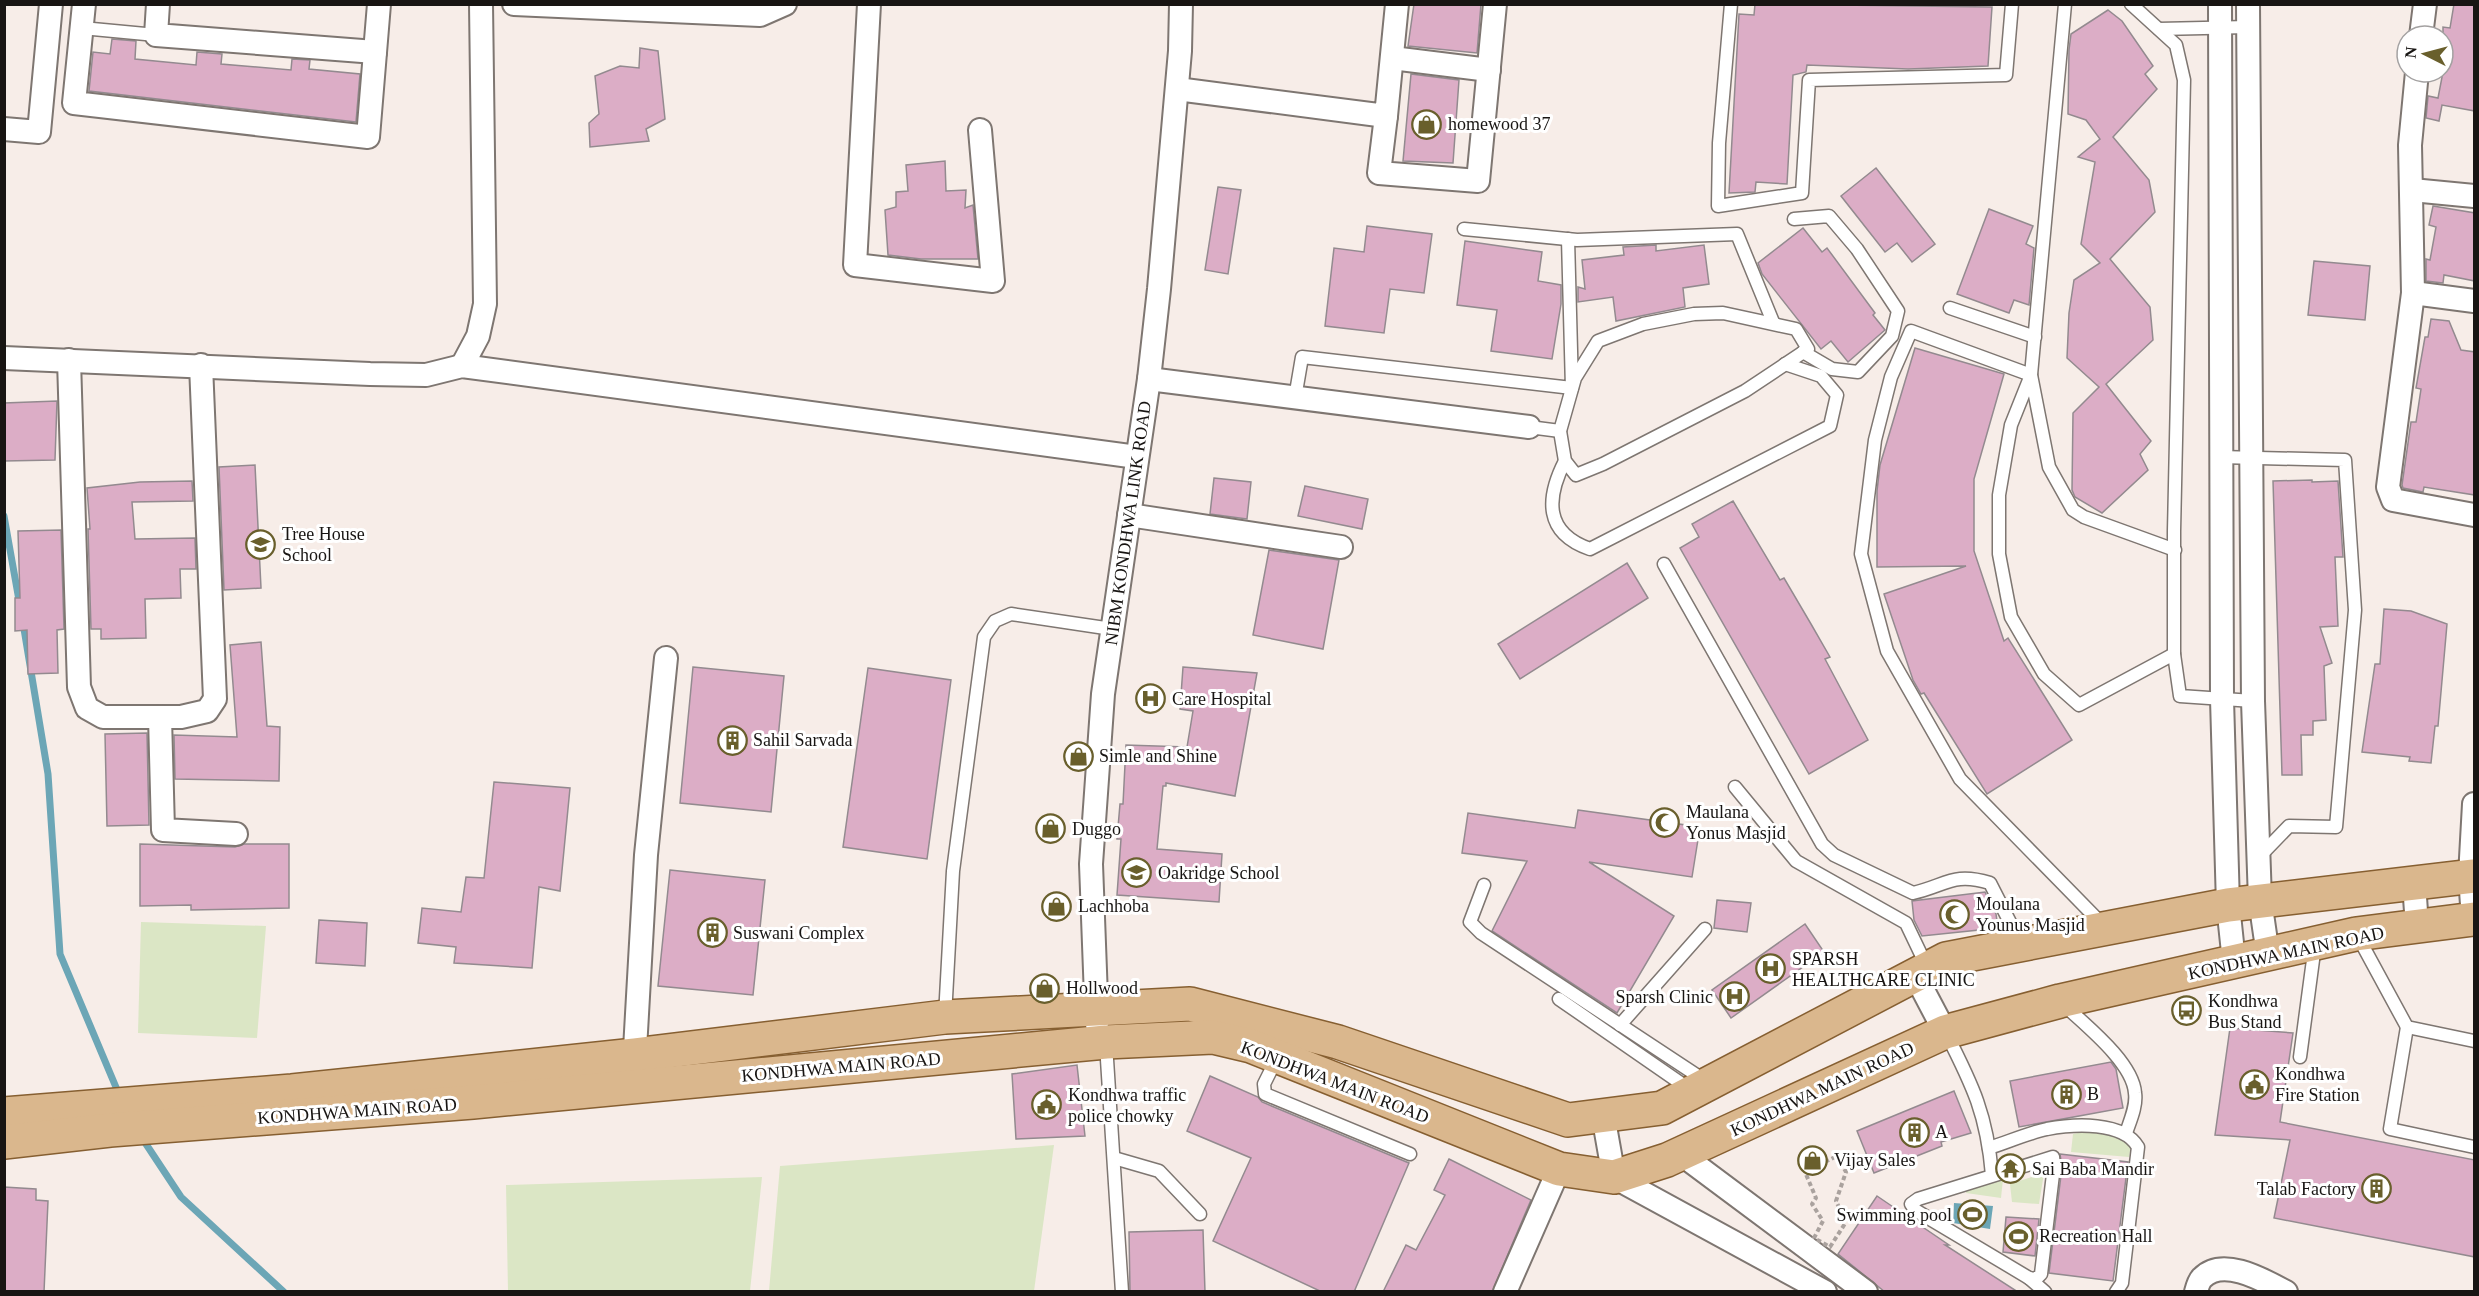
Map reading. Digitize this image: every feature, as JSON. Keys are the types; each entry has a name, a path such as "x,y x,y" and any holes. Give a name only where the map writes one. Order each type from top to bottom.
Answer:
{"main road":[{"name":"KONDHWA MAIN ROAD","path":"4,1114 292,1091 635,1054 945,1017 1190,1004 1338,1042 1568,1120 1662,1108 1946,959 2228,905 2472,876"},
{"name":"KONDHWA MAIN ROAD","path":"4,1142 110,1130 256,1118 314,1116 1102,1042 1213,1037 1251,1046 1559,1169 1614,1177 1681,1154 1945,1032 2060,1001 2356,934 2474,919"}],"street":[{"path":"4,129 39,132 51,4"},
{"path":"84,4 74,103 368,137 379,4"},
{"path":"158,4 156,35 375,52"},
{"path":"462,366 478,336 484,304 481,4"},
{"path":"514,4 760,15 785,4"},
{"path":"869,4 855,265 993,281 980,130"},
{"name":"NIBM KONDHWA LINK ROAD","path":"1102,1042 1096,1008 1091,864 1102,694 1149,379 1177,89 1180,4"},
{"path":"1397,4 1379,172 1478,181 1494,4"},
{"path":"2220,4 2222,699 2228,905 2234,962"},
{"path":"2248,4 2253,701 2260,900 2268,955"},
{"path":"2422,24 2425,4"},
{"path":"1392,58 1489,70"},
{"path":"2416,84 2410,145 2413,293 2388,487 2393,500 2408,505 2475,515"},
{"path":"1177,89 1386,116"},
{"path":"2412,190 2475,196"},
{"path":"2413,293 2475,301"},
{"path":"4,358 426,375 462,366 1137,457"},
{"path":"69,360 79,687 87,708 103,717 181,717 207,711 215,699 201,365"},
{"path":"1149,379 1528,427"},
{"path":"1129,515 1341,547"},
{"path":"633,1087 646,855 666,658"},
{"path":"160,717 164,830 236,834"},
{"path":"2474,919 2472,876 2475,804"},
{"path":"2414,883 2417,926"},
{"path":"1922,972 1945,1032"},
{"path":"1603,1115 1614,1177 1825,1292"},
{"path":"1681,1154 1866,1292"},
{"path":"1505,1292 1559,1169"},
{"path":"2196,1292 2202,1278 2217,1270 2235,1270 2286,1292"}],"lane":[{"path":"1731,4 1719,143 1718,206 1802,193 1809,80 2006,75 2012,4"},
{"path":"2065,4 2031,375 2049,467 2073,510 2085,518 2175,550"},
{"path":"2131,4 2176,45 2184,80 2174,654 2180,696 2253,701"},
{"path":"2159,29 2248,27"},
{"path":"82,28 156,35"},
{"path":"1794,219 1829,216 1857,249 1898,311 1892,336 1858,372 1832,369 1803,352"},
{"path":"1464,229 1568,239 1737,234 1773,322"},
{"path":"1568,239 1572,388"},
{"path":"1950,308 2034,337"},
{"path":"1722,313 1773,322 1796,329 1808,349 1745,391 1603,464 1576,475 1565,461 1560,431 1575,378 1598,341 1643,324 1694,314 1722,313"},
{"path":"2031,375 1911,331 1891,377 1875,440 1861,554 1887,651 1960,778 2106,929"},
{"path":"1295,398 1302,357 1572,388"},
{"path":"1565,461 1553,484 1551,508 1560,529 1575,544 1590,549 1830,426 1837,395 1821,376 1785,364"},
{"path":"2031,375 2011,424 1999,495 1999,554 2011,617 2044,674 2079,705 2174,654"},
{"path":"1528,427 1560,431"},
{"path":"2220,457 2345,460 2355,610 2336,827 2289,826 2258,858"},
{"path":"1664,564 1822,844 1834,855 1913,893 1957,878 1974,878 1990,883 2021,945"},
{"path":"945,1017 953,871 984,637 995,621 1011,614 1112,629"},
{"path":"1736,787 1796,861 1906,923 1922,972"},
{"path":"1484,885 1470,922 1476,928 1620,1025 1701,1087"},
{"path":"1620,1025 1705,929"},
{"path":"2356,934 2407,1027 2390,1129 2475,1147"},
{"path":"2300,1057 2315,945"},
{"path":"1559,999 1701,1087"},
{"path":"2060,1001 2113,1052 2133,1082 2135,1100 2126,1133"},
{"path":"2407,1027 2475,1041"},
{"path":"1945,1032 1976,1090 1989,1148 1992,1175"},
{"path":"1102,1042 1114,1158 1122,1292"},
{"path":"1277,1057 1264,1084 1265,1094 1410,1154"},
{"path":"1989,1148 2047,1129 2083,1126 2126,1133 2138,1147 2122,1283 2116,1292"},
{"path":"2029,1278 2036,1279 2041,1274 2054,1166 2053,1157 1918,1199 1911,1204 1915,1210 2029,1278 2045,1292"},
{"path":"1114,1158 1159,1171 1200,1214"}],"path":[{"path":"1837,1156 1846,1172 1836,1201 1846,1222 1830,1247 1814,1238 1823,1221 1812,1204 1816,1198 1805,1172 1837,1156"}],"green space":[{"path":"141,922 266,926 257,1038 138,1033"},
{"path":"2135,1122 2129,1157 2071,1152 2073,1134"},
{"path":"1054,1145 1034,1291 769,1291 780,1166"},
{"path":"2044,1173 2039,1204 2012,1202 2010,1184"},
{"path":"762,1177 750,1291 508,1291 506,1185"},
{"path":"2003,1179 2001,1198 1966,1193 1966,1187"}],"water":[{"name":"Swimming pool","path":"1954,1203 1993,1206 1990,1229 1953,1223"}],"building":[{"path":"1414,4 1481,4 1477,53 1408,46"},
{"path":"1755,4 1992,7 1988,66 1908,69 1807,65 1806,72 1793,75 1787,184 1756,182 1755,192 1729,193 1739,14 1754,15"},
{"path":"2454,4 2475,4 2475,111 2442,105 2439,121 2426,118 2428,96 2438,98 2441,84 2455,84 2455,24 2451,24"},
{"path":"2108,10 2122,21 2153,66 2145,74 2157,89 2113,137 2149,180 2155,212 2110,259 2150,307 2153,340 2106,384 2151,441 2140,454 2148,470 2102,513 2075,497 2072,490 2073,413 2099,387 2067,358 2069,313 2074,280 2100,263 2081,244 2095,162 2078,157 2100,139 2086,120 2068,114 2071,34"},
{"path":"112,39 136,41 135,59 196,65 197,52 222,54 221,64 291,70 292,59 310,60 309,69 360,74 356,122 89,91 93,52 110,54"},
{"path":"640,48 658,51 665,119 646,129 649,141 590,147 589,123 599,114 595,76 620,66 639,68"},
{"path":"1411,74 1459,80 1453,163 1403,161"},
{"path":"945,161 946,191 966,190 965,208 973,205 978,259 921,259 888,255 885,210 896,207 896,192 908,191 906,165"},
{"path":"1876,168 1935,244 1912,262 1897,243 1885,252 1841,196"},
{"path":"1218,187 1241,190 1228,274 1205,270"},
{"path":"2433,206 2475,213 2475,281 2444,275 2443,283 2426,281 2426,259 2430,260 2436,227 2429,225"},
{"path":"1989,209 2033,226 2026,244 2034,248 2029,305 2014,300 2009,313 1957,294"},
{"path":"1367,226 1432,234 1424,293 1390,289 1384,333 1325,326 1334,248 1364,252"},
{"path":"1803,228 1822,252 1827,248 1885,330 1848,362 1831,341 1821,349 1762,274 1758,263"},
{"path":"1465,241 1542,252 1538,281 1561,285 1561,304 1552,359 1491,351 1497,310 1457,305"},
{"path":"1656,245 1656,251 1704,245 1709,284 1683,288 1685,307 1616,321 1613,297 1578,302 1578,287 1585,289 1582,260 1624,255 1623,247"},
{"path":"2314,261 2370,266 2365,320 2308,315"},
{"path":"2431,319 2449,321 2461,350 2475,352 2475,495 2424,487 2423,492 2403,488 2402,485 2411,422 2416,422 2421,389 2416,388 2425,337 2428,337"},
{"path":"1915,348 2004,374 1974,479 1974,551 2004,641 2008,638 2072,740 1987,794 1924,693 1921,694 1913,680 1884,594 1966,566 1877,567 1877,491 1880,465"},
{"path":"57,401 55,460 4,461 4,403"},
{"path":"255,465 261,588 224,590 219,467"},
{"path":"1214,478 1251,482 1247,519 1210,514"},
{"path":"2312,480 2312,482 2338,481 2343,557 2335,557 2338,626 2320,627 2332,663 2324,666 2326,720 2313,721 2313,735 2301,735 2302,775 2282,775 2273,481"},
{"path":"192,481 193,501 132,502 135,539 195,538 196,569 180,569 181,598 145,599 146,638 101,639 101,629 91,629 88,529 90,529 87,488 140,482"},
{"path":"1305,486 1368,499 1362,529 1298,516"},
{"path":"1733,501 1780,580 1784,578 1830,657 1825,659 1868,740 1809,774 1680,548 1699,537 1692,524"},
{"path":"61,530 64,629 57,630 58,673 28,674 27,630 15,631 15,598 20,598 18,531"},
{"path":"1269,550 1339,560 1323,649 1253,635"},
{"path":"1627,563 1648,598 1520,679 1498,644"},
{"path":"2384,609 2411,611 2447,624 2438,726 2435,726 2431,763 2409,761 2410,757 2362,752 2375,664 2380,664"},
{"path":"261,642 267,726 280,727 279,781 175,779 174,735 237,737 230,645"},
{"name":"Sahil Sarvada","path":"693,667 784,676 771,812 680,803"},
{"path":"1183,667 1257,673 1235,796 1166,783 1166,786 1163,786 1157,849 1222,854 1219,902 1117,895 1121,839 1117,839 1120,804 1123,804 1126,745 1187,747 1193,711 1180,709"},
{"path":"868,668 951,680 927,859 843,847"},
{"path":"147,733 149,825 107,826 105,734"},
{"path":"494,782 570,788 560,891 539,887 532,968 454,963 456,947 418,943 422,908 461,912 466,877 484,878"},
{"path":"1578,810 1700,827 1692,877 1589,862 1674,916 1617,1013 1492,931 1527,861 1462,853 1468,813 1575,828"},
{"path":"140,844 235,847 244,844 289,844 289,908 191,910 191,905 140,906"},
{"name":"Suswani Complex","path":"670,870 765,880 753,995 658,986"},
{"name":"Moulana Younus Masjid","path":"1985,892 1996,914 1998,928 1922,936 1914,920 1912,901"},
{"path":"1717,900 1751,903 1747,932 1714,928"},
{"path":"319,920 367,923 365,966 316,963"},
{"name":"SPARSH HEALTHCARE CLINIC","path":"1805,924 1824,952 1731,1018 1712,990"},
{"name":"Talab Factory","path":"2230,1028 2293,1033 2280,1122 2475,1160 2475,1257 2274,1218 2290,1140 2215,1135"},
{"name":"B","path":"2111,1062 2116,1069 2123,1108 2019,1127 2010,1081"},
{"name":"Kondhwa traffic police chowky","path":"1077,1065 1085,1136 1016,1139 1012,1074"},
{"path":"1210,1076 1258,1097 1262,1102 1409,1163 1354,1292 1322,1292 1213,1241 1251,1158 1187,1131"},
{"name":"A","path":"1954,1091 1971,1133 1941,1142 1942,1146 1874,1173 1857,1131"},
{"path":"2060,1154 2128,1162 2113,1281 2049,1273 2062,1167"},
{"path":"1449,1159 1531,1200 1492,1292 1383,1292 1406,1245 1416,1250 1445,1195 1434,1190"},
{"path":"4,1187 36,1189 36,1200 48,1201 44,1292 4,1292"},
{"path":"1877,1196 1949,1245 1945,1245 2018,1292 1885,1292 1838,1254"},
{"name":"Recreation Hall","path":"2006,1217 2039,1219 2035,1256 2003,1252"},
{"path":"1203,1230 1205,1292 1130,1292 1129,1232"}],"waterway":[{"path":"4,516 20,606"},
{"path":"23,623 48,774 60,954 118,1092"},
{"path":"142,1138 181,1197 284,1292"}],"place":[{"name":"homewood 37","path":"1427,124"},
{"name":"Tree House School","path":"261,544"},
{"name":"Care Hospital","path":"1151,699"},
{"name":"Sahil Sarvada","path":"732,740"},
{"name":"Simle and Shine","path":"1078,756"},
{"name":"Maulana Yonus Masjid","path":"1665,822"},
{"name":"Duggo","path":"1051,829"},
{"name":"Oakridge School","path":"1137,873"},
{"name":"Lachhoba","path":"1057,906"},
{"name":"Moulana Younus Masjid","path":"1955,914"},
{"name":"Suswani Complex","path":"712,933"},
{"name":"SPARSH HEALTHCARE CLINIC","path":"1771,969"},
{"name":"Hollwood","path":"1045,988"},
{"name":"Sparsh Clinic","path":"1734,997"},
{"name":"Kondhwa Bus Stand","path":"2187,1011"},
{"name":"Kondhwa Fire Station","path":"2254,1084"},
{"name":"B","path":"2066,1094"},
{"name":"Kondhwa traffic police chowky","path":"1047,1105"},
{"name":"A","path":"1914,1132"},
{"name":"Vijay Sales","path":"1813,1160"},
{"name":"Sai Baba Mandir","path":"2011,1169"},
{"name":"Talab Factory","path":"2377,1189"},
{"name":"Swimming pool","path":"1973,1215"},
{"name":"Recreation Hall","path":"2018,1236"}]}
